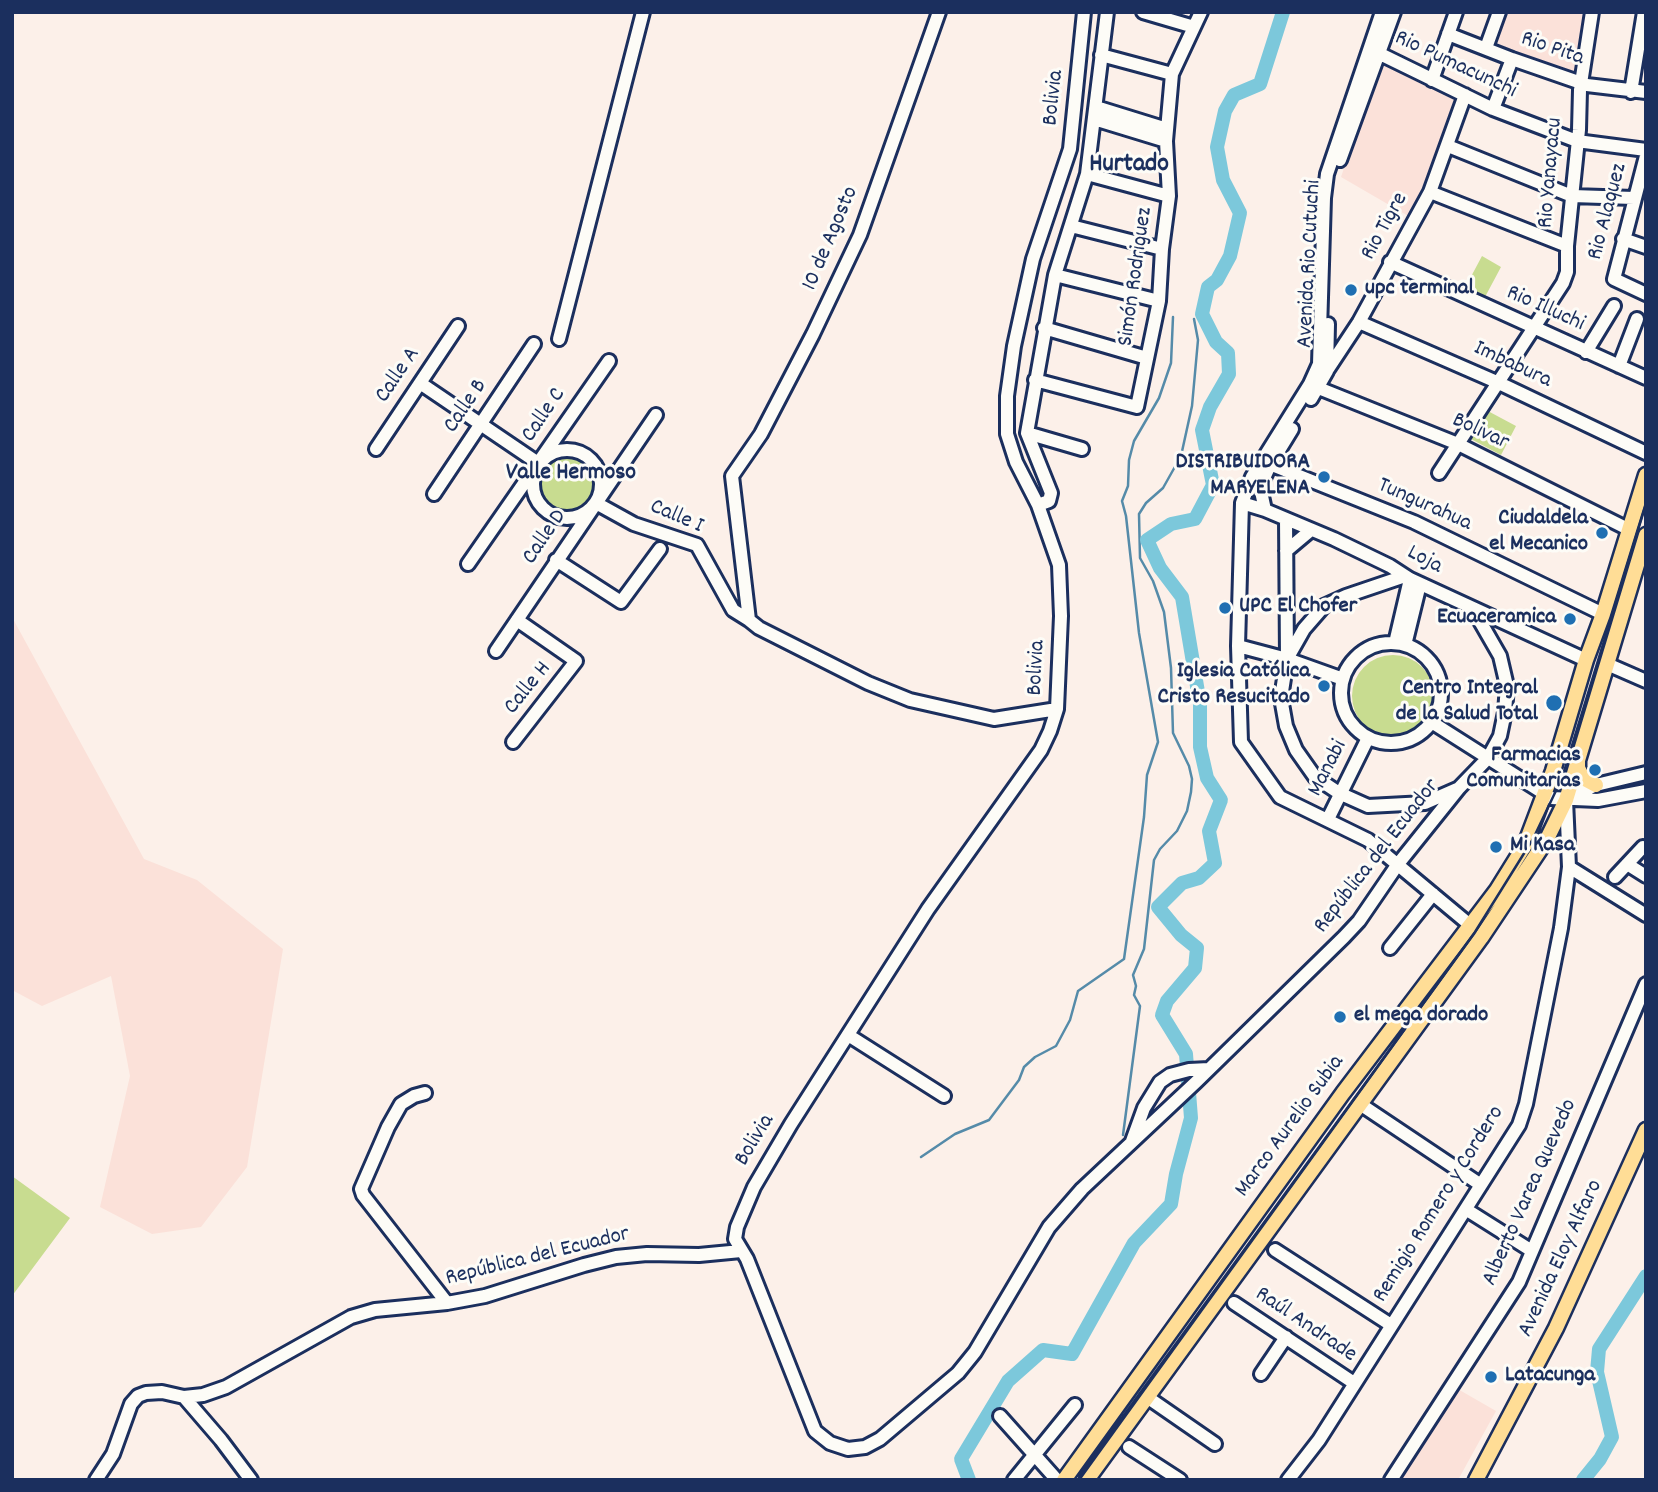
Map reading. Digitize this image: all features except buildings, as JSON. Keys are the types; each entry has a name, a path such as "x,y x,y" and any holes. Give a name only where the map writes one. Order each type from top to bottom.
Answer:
{"main road":[{"name":"Marco Aurelio Subia","path":"1064,1480 1343,1093 1471,925 1525,845 1545,796 1646,475"},
{"name":"Marco Aurelio Subia","path":"1087,1480 1559,830 1646,535"},
{"path":"1578,761 1577,768 1583,778 1596,785"},
{"name":"Avenida Eloy Alfaro","path":"1476,1480 1556,1328 1646,1130"}],"street":[{"path":"559,339 643,12"},
{"name":"10 de Agosto","path":"749,620 742,548 731,483 735,469 761,434 860,235 939,12"},
{"name":"Bolivia","path":"741,1251 735,1239 737,1227 754,1187 928,909 1041,750 1057,709 1061,616 1059,565 1038,505 1016,463 1007,434 1007,396 1014,346 1033,259 1070,149 1084,12"},
{"path":"1038,505 1049,501 1051,493 1027,433 1055,275 1087,174 1107,12"},
{"path":"1143,12 1194,27"},
{"name":"Simón Rodriguez","path":"1035,380 1137,407 1159,301 1169,196 1167,135 1172,74 1201,12"},
{"name":"Avenida Rio Cutuchi","path":"1241,503 1252,477 1266,462 1314,386 1327,371 1331,193 1382,12"},
{"name":"Avenida Rio Cutuchi","path":"1314,386 1319,364 1327,174 1373,51 1394,12"},
{"path":"1432,80 1456,12"},
{"path":"1486,48 1499,12"},
{"name":"Rio Yanayacu","path":"1533,329 1563,283 1567,272 1566,246 1581,83 1592,12"},
{"path":"1631,92 1644,12"},
{"name":"Rio Pita","path":"1448,34 1512,60 1581,83 1646,92"},
{"name":"Rio Pumacunchi","path":"1373,51 1493,109 1577,141 1646,150"},
{"path":"1101,55 1172,74"},
{"path":"1493,109 1512,60"},
{"name":"Rio Tigre","path":"1327,371 1359,321 1430,192 1465,95"},
{"path":"1095,113 1167,135"},
{"path":"1448,146 1572,196 1634,198"},
{"name":"Rio Alaquez","path":"1646,156 1614,279 1646,294"},
{"path":"1087,174 1169,196"},
{"path":"1430,192 1566,246"},
{"path":"1071,226 1162,249"},
{"path":"1623,239 1646,247"},
{"name":"Rio Illuchi","path":"1390,262 1646,378"},
{"path":"1055,275 1159,301"},
{"path":"1586,352 1614,306"},
{"path":"1619,366 1637,318"},
{"name":"Imbabura","path":"1359,321 1499,383 1646,453"},
{"name":"Calle A","path":"376,449 458,326"},
{"path":"1044,328 1147,358"},
{"path":"1438,473 1533,329"},
{"name":"Calle B","path":"434,494 534,344"},
{"name":"Calle C","path":"468,564 609,361"},
{"path":"420,383 538,463"},
{"name":"Bolivar","path":"1314,386 1458,444 1628,529"},
{"name":"Calle D","path":"496,651 656,415"},
{"path":"1027,433 1082,449"},
{"path":"563,449 590,458 596,466 601,484 596,503 581,515 571,518 552,514 537,501 533,492 532,482 538,463 553,452 563,449"},
{"name":"Avenida Rio Cutuchi","path":"1265,510 1261,488 1266,462"},
{"name":"Tungurahua","path":"1266,462 1414,522 1602,614"},
{"name":"Calle I","path":"596,503 634,524 697,545 733,610 759,628 868,683 910,700 994,719 1057,709"},
{"path":"1241,503 1238,646 1242,745 1280,797 1368,840 1471,925"},
{"name":"Loja","path":"1241,503 1265,510 1311,530 1390,566 1412,580 1473,609 1586,660"},
{"path":"1286,519 1287,659 1282,698 1286,726 1296,750 1315,776 1339,793 1368,806 1425,803 1459,788"},
{"path":"1286,551 1311,530"},
{"path":"556,560 617,601 621,601 660,549"},
{"path":"1287,659 1304,629 1324,606 1412,580 1400,644"},
{"path":"1473,609 1500,656 1507,686 1500,736 1488,758"},
{"name":"Calle H","path":"513,742 576,661 517,620"},
{"path":"1383,643 1400,644 1426,657 1439,677 1441,701 1433,723 1420,735 1403,742 1385,743 1368,738 1355,727 1345,713 1341,696 1343,679 1352,662 1366,650 1383,643"},
{"path":"1238,646 1287,659 1343,679"},
{"path":"1607,664 1646,681"},
{"path":"1433,723 1545,796 1566,800 1598,800 1646,791"},
{"name":"Manabi","path":"1328,819 1368,738"},
{"name":"República del Ecuador","path":"96,1480 113,1454 131,1404 138,1396 162,1392 184,1397 203,1395 226,1387 351,1317 375,1310 447,1303 485,1296 584,1265 616,1257 647,1254 699,1255 741,1251 747,1259 815,1431 830,1443 848,1449 865,1447 880,1439 958,1373 975,1352 1049,1227 1082,1189 1344,937 1459,788 1488,758"},
{"path":"1566,800 1596,785 1646,773"},
{"name":"Remigio Romero y Cordero","path":"1296,1477 1519,1125 1526,1104 1561,928 1569,867 1559,830"},
{"path":"1615,877 1643,847"},
{"path":"1627,864 1646,876"},
{"path":"1569,867 1646,915"},
{"path":"1390,948 1433,894"},
{"name":"Alberto Varea Quevedo","path":"1391,1480 1519,1282 1646,984"},
{"path":"848,1035 944,1096"},
{"name":"República del Ecuador","path":"1132,1142 1152,1091 1160,1082 1170,1075 1209,1069"},
{"path":"425,1093 401,1104 361,1189 447,1303"},
{"path":"1360,1104 1481,1185"},
{"path":"1467,1210 1532,1251"},
{"path":"1275,1250 1391,1325"},
{"name":"Raúl Andrade","path":"1234,1303 1354,1384"},
{"path":"1261,1374 1286,1337"},
{"path":"184,1397 222,1440 251,1480"},
{"path":"1147,1397 1215,1444"},
{"path":"1014,1480 1075,1405"},
{"path":"1000,1416 1057,1480"},
{"path":"1129,1447 1180,1480"}],"shaded area":[{"path":"1502,12 1578,12 1583,15 1576,77 1490,44"},
{"path":"1380,63 1458,102 1410,217 1341,177"},
{"path":"12,617 144,859 197,880 283,949 247,1167 201,1227 152,1234 100,1207 130,1076 111,976 42,1006 12,990"},
{"path":"1456,1388 1496,1411 1458,1480 1396,1480"}],"green space":[{"path":"1482,256 1501,267 1485,297 1466,286"},
{"path":"1486,410 1516,426 1501,455 1471,439"},
{"path":"567,454 578,456 591,467 596,483 594,494 583,507 567,512 556,510 543,499 538,483 540,472 551,459"},
{"path":"1393,655 1409,658 1422,667 1431,680 1434,696 1431,712 1422,725 1409,734 1393,737 1377,734 1364,725 1355,712 1352,696 1355,680 1364,667 1377,658"},
{"path":"12,1176 70,1218 12,1296"}],"waterway":[{"name":"Rio Pumacunchi","path":"969,1480 961,1459 1008,1381 1043,1350 1072,1354 1134,1243 1171,1204 1191,1118 1186,1054 1162,1015 1167,1001 1195,968 1197,948 1181,935 1158,907 1182,883 1199,878 1215,863 1209,831 1221,800 1207,778 1200,747 1200,704 1182,597 1160,568 1147,540 1171,524 1195,519 1213,485 1202,430 1210,407 1229,374 1228,353 1216,342 1202,314 1208,287 1217,280 1230,256 1240,213 1223,180 1217,147 1225,111 1234,95 1260,84 1283,12"},
{"path":"921,1157 955,1134 989,1120 1019,1080 1024,1067 1035,1057 1056,1046 1070,1020 1078,991 1124,959 1144,817 1147,775 1158,742 1139,633 1122,501 1128,486 1129,460 1134,441 1159,398 1171,363 1173,317"},
{"path":"1123,1135 1140,1006 1134,995 1136,986 1133,975 1144,949 1154,860 1160,849 1177,831 1187,811 1191,792 1189,766 1173,733 1171,668 1164,612 1153,581 1140,558 1139,514 1146,503 1163,488 1181,456 1192,406 1198,340 1194,319"},
{"path":"1583,1480 1600,1459 1612,1437 1597,1372 1599,1349 1646,1276"}],"railway":[{"path":"1079,1480 1475,932 1533,839 1562,778 1646,504"}],"place":[{"name":"upc terminal","path":"1351,290"},
{"name":"DISTRIBUIDORA MARYELENA","path":"1324,477"},
{"name":"Ciudaldela el Mecanico","path":"1602,533"},
{"name":"UPC El Chofer","path":"1225,608"},
{"name":"Ecuaceramica","path":"1570,619"},
{"name":"Iglesia Católica Cristo Resucitado","path":"1324,686"},
{"name":"Centro Integral de la Salud Total","path":"1554,703"},
{"name":"Farmacias Comunitarias","path":"1595,770"},
{"name":"Mi Kasa","path":"1496,847"},
{"name":"el mega dorado","path":"1340,1017"},
{"name":"Latacunga","path":"1491,1377"}],"district":[{"name":"Hurtado","path":"1129,166"},
{"name":"Valle Hermoso","path":"571,475"}]}
